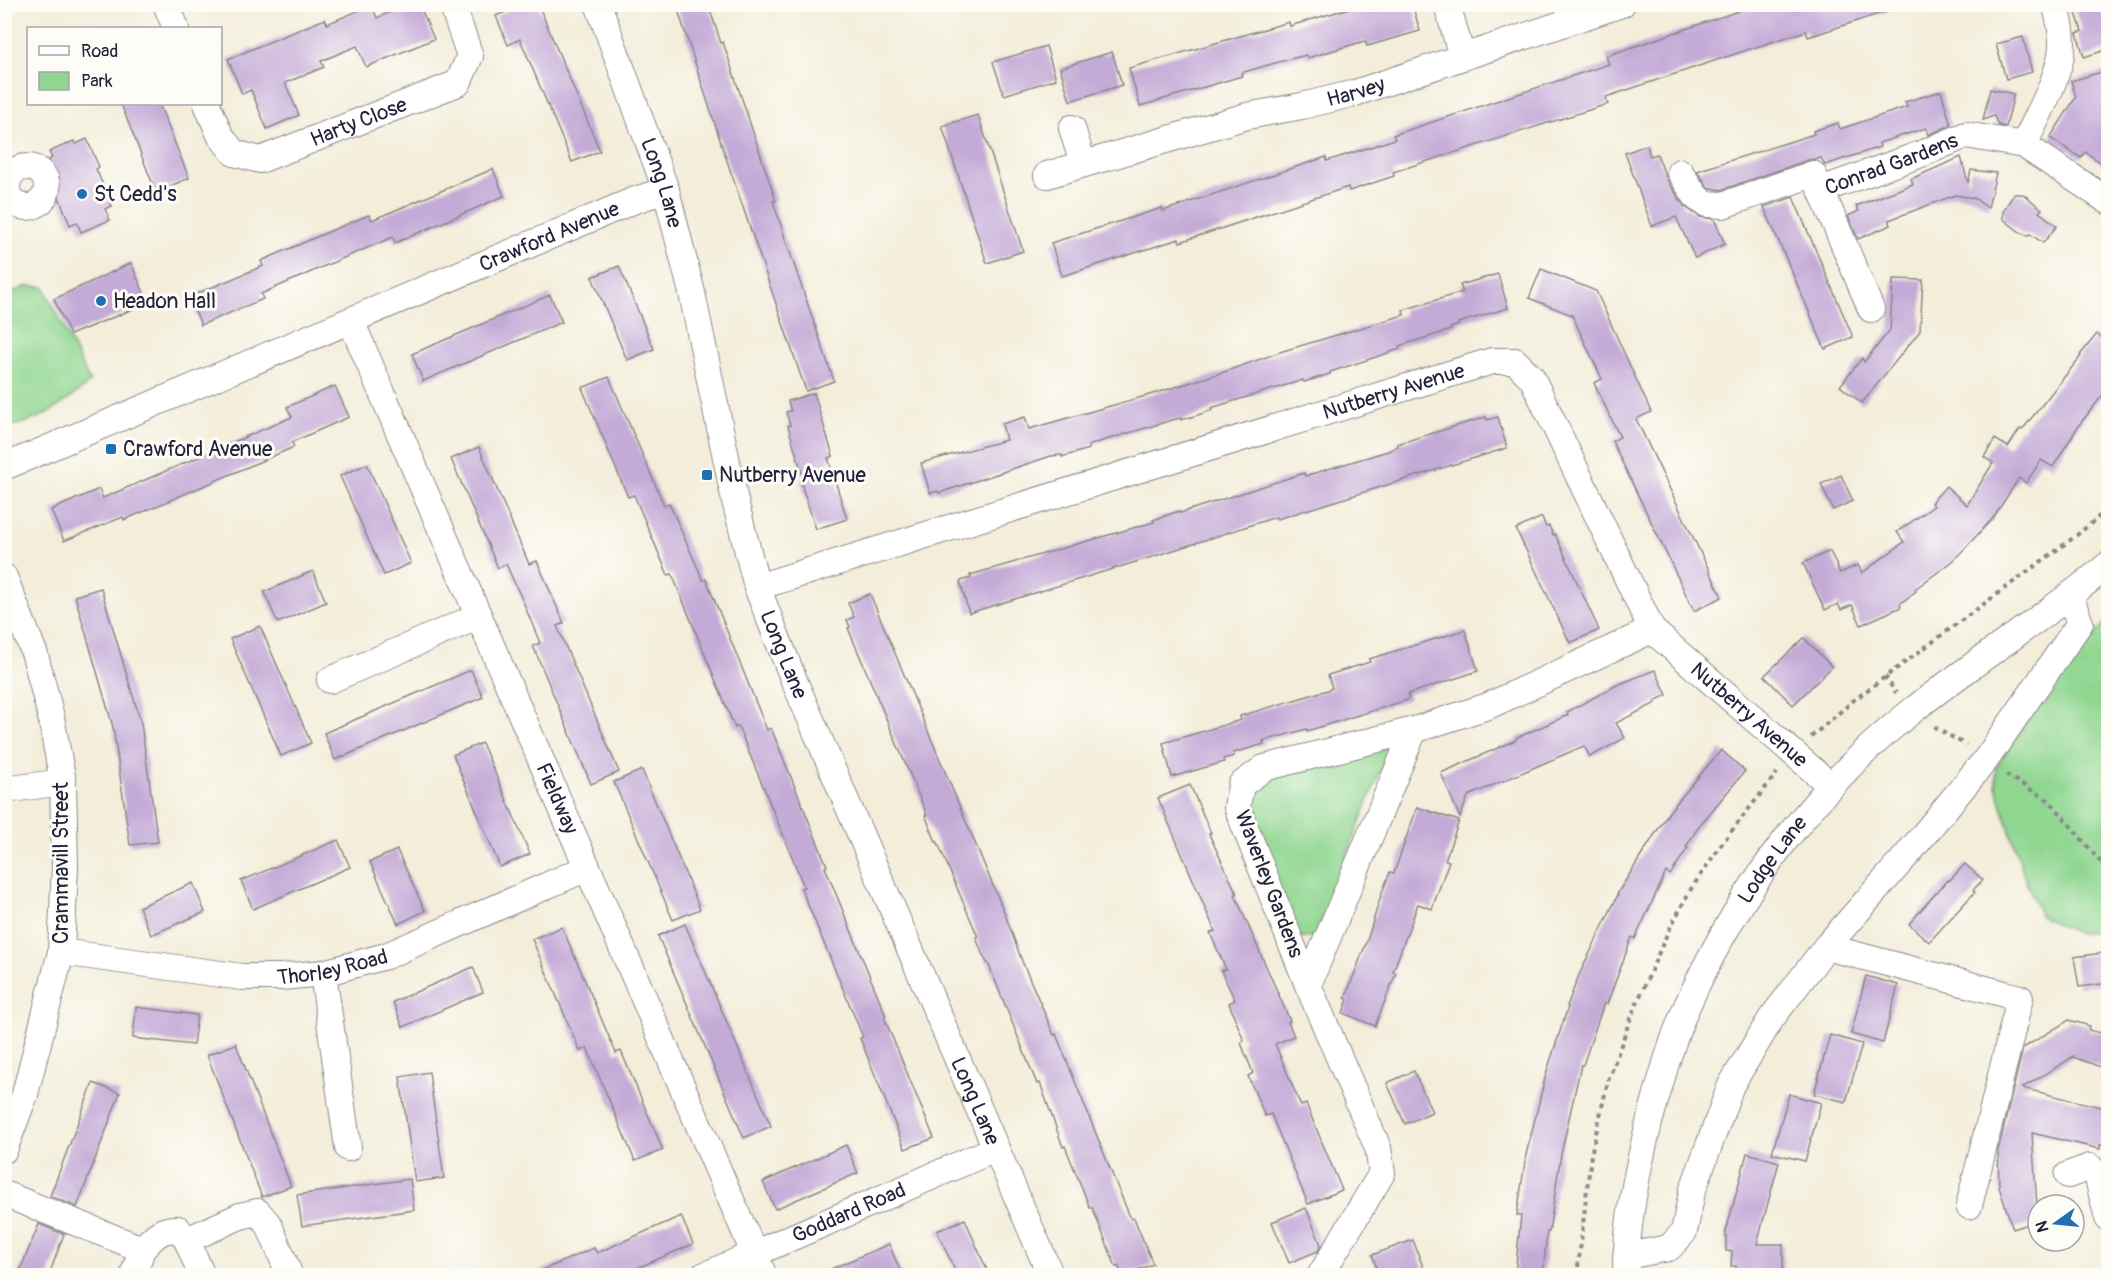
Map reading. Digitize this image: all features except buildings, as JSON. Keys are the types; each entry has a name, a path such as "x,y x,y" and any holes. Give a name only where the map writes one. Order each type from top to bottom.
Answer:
{"street":[{"path":"165,4 176,27"},
{"name":"Harty Close","path":"207,105 220,135 234,153 260,160 458,83 470,56 452,4"},
{"name":"Long Lane","path":"598,4 666,190 694,305 735,501 757,587 793,678 1051,1275"},
{"path":"1447,4 1462,57"},
{"name":"Harvey","path":"1047,175 1247,116 1355,93 1622,4"},
{"path":"2024,145 2050,88 2062,54 2061,23 2055,4"},
{"path":"1072,128 1083,164"},
{"name":"Conrad Gardens","path":"1871,309 1821,190 1966,135 2024,145 2109,201"},
{"path":"1680,172 1697,198 1707,204 1723,206 1813,174 1821,190"},
{"name":"Crawford Avenue","path":"4,467 635,200 666,190"},
{"name":"Fieldway","path":"351,321 764,1275"},
{"name":"Nutberry Avenue","path":"757,587 1492,362 1515,361 1532,378 1652,630 1830,785"},
{"name":"Lodge Lane","path":"1626,1266 1637,1167 1666,1061 1691,996 1720,940 1759,876 1787,837 1830,785 1911,711 2070,596 2109,565"},
{"name":"Crammavill Street","path":"4,576 35,655 51,717 63,782 65,867 62,952 25,1095 4,1150"},
{"path":"1626,1266 1669,1248 1684,1232 1692,1192 1731,1085 1771,1019 1826,947 1907,855 1987,758 2080,623 2070,596"},
{"path":"330,680 479,616"},
{"name":"Waverley Gardens","path":"1320,1275 1382,1173 1378,1148 1308,985 1237,807 1240,785 1264,768 1414,730 1488,706 1652,630"},
{"name":"Waverley Gardens","path":"1308,985 1414,730"},
{"path":"4,790 63,782"},
{"name":"Thorley Road","path":"62,952 242,977 323,974 386,957 587,868"},
{"path":"1826,947 2020,998 1970,1206"},
{"path":"323,974 348,1148"},
{"name":"Goddard Road","path":"703,1275 995,1149"},
{"path":"2068,1174 2090,1167 2097,1175 2109,1218"},
{"path":"4,1194 142,1249"},
{"path":"187,1240 240,1216 258,1212 269,1225 290,1275"},
{"path":"133,1275 142,1249 166,1229 178,1229 187,1240 202,1275"}],"path":[{"path":"1802,744 1885,676 2109,509"},
{"path":"1885,676 1897,695"},
{"path":"1931,726 1987,758 2000,771 2050,801 2109,871"},
{"path":"1577,1275 1591,1155 1608,1081 1631,1017 1667,934 1689,892 1723,842 1778,771"}],"green space":[{"path":"28,286 44,287 90,382 72,397 40,417 29,422 5,426 5,295"},
{"path":"2108,619 2108,930 2077,933 2041,917 2027,884 1996,787 1996,767 2041,701"},
{"path":"1390,746 1315,937 1296,937 1245,798 1253,783"}],"place":[{"name":"St Cedd's","path":"82,194"},
{"name":"Headon Hall","path":"101,301"},
{"name":"Crawford Avenue","path":"111,449"},
{"name":"Nutberry Avenue","path":"707,475"}]}
